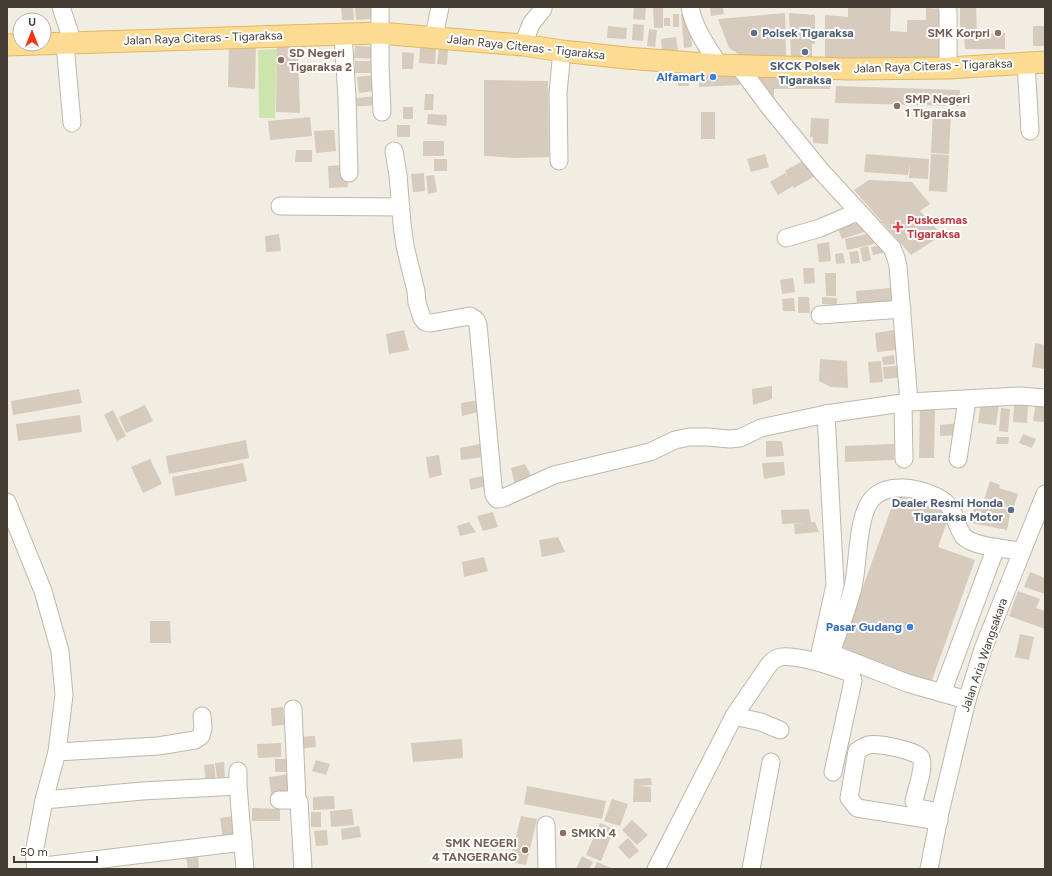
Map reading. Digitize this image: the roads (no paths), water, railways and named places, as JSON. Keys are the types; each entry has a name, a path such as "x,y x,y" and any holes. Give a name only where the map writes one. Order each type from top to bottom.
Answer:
{"main road":[{"name":"Jalan Raya Citeras - Tigaraksa","path":"7,45 379,33 523,45 562,51 633,58 729,65 849,69 948,68 1036,62"}],"street":[{"path":"61,7 70,31 69,43 72,123"},
{"path":"380,7 379,33 382,112"},
{"path":"434,37 440,7"},
{"path":"690,7 693,20 700,35 770,108 822,172 887,243 896,258 902,309 906,402 904,459"},
{"path":"947,7 948,68"},
{"path":"523,45 531,24 543,9"},
{"path":"343,34 347,98 349,173"},
{"path":"559,161 558,93 562,51"},
{"path":"1030,131 1036,62"},
{"path":"394,151 405,246 413,272 417,303 422,318 425,322 431,323 470,316 476,320 478,325 493,486 494,495 497,499 503,498 554,475 650,452 675,440 689,437 740,438 761,428 826,414 906,402 967,400 1020,396 1045,398"},
{"path":"280,206 401,207"},
{"path":"786,238 820,228 857,212"},
{"path":"820,315 902,309"},
{"path":"958,459 967,400"},
{"path":"818,662 835,585 826,414"},
{"path":"967,700 907,683 836,655 832,650 853,587 865,512 870,502 877,494 891,488 905,488 922,492 938,497 949,505 964,537 974,543 996,548 1021,551"},
{"name":"Jalan Aria Wangsakara","path":"929,869 939,817 967,700 984,649 1021,551 1045,494"},
{"path":"9,511 43,591 60,652 64,695 57,752 44,800 34,853 36,868 243,842"},
{"path":"942,693 996,548"},
{"path":"656,869 734,716 768,666 774,660 781,657 804,659 848,672 851,675 853,682 833,772"},
{"path":"293,709 297,800 300,806 303,869"},
{"path":"57,752 158,746 195,740 201,736 203,728 202,716"},
{"path":"734,716 761,722 780,730"},
{"path":"877,744 916,753 921,758 922,765 914,801 918,808 939,817 857,808 849,798 857,751 866,745 877,744"},
{"path":"751,869 771,762"},
{"path":"44,800 142,791 238,779 245,869"},
{"path":"279,800 297,800"},
{"path":"546,824 547,869"}],"place":[{"name":"Polsek Tigaraksa","path":"754,33"},
{"name":"SMK Korpri","path":"998,33"},
{"name":"SKCK Polsek Tigaraksa","path":"805,52"},
{"name":"SD Negeri Tigaraksa 2","path":"281,60"},
{"name":"Alfamart","path":"713,77"},
{"name":"SMP Negeri 1 Tigaraksa","path":"897,106"},
{"name":"Puskesmas Tigaraksa","path":"898,227"},
{"name":"Dealer Resmi Honda Tigaraksa Motor","path":"1011,510"},
{"name":"Pasar Gudang","path":"910,627"},
{"name":"SMKN 4","path":"563,833"},
{"name":"SMK NEGERI 4 TANGERANG","path":"525,850"}]}
